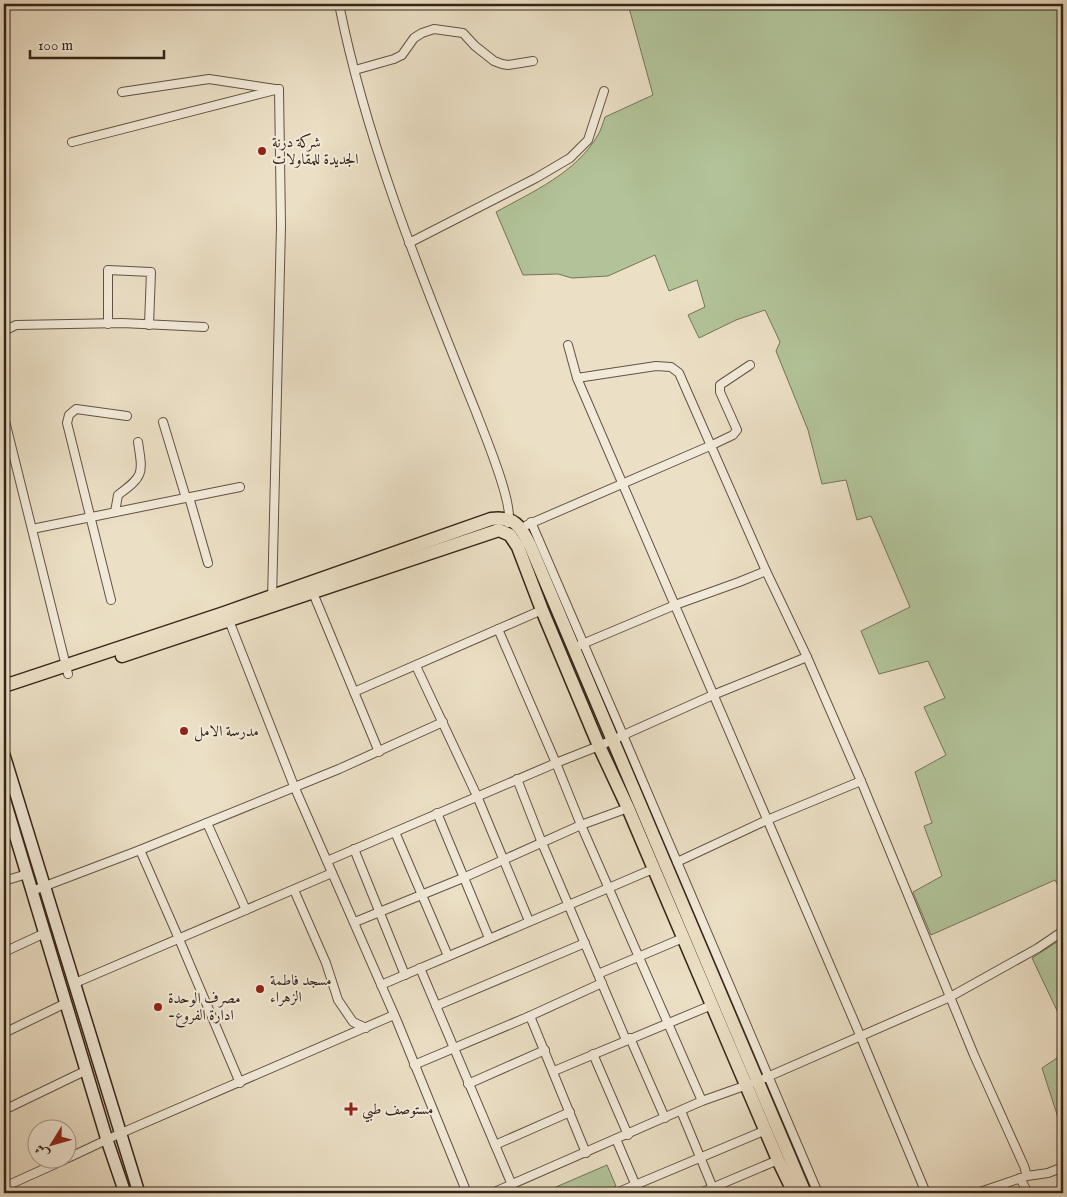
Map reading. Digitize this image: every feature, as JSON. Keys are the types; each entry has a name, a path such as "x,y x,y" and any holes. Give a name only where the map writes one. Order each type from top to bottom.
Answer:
{"main road":[{"path":"4,694 67,670 272,601 492,519 502,518 515,527 530,545 578,646 618,738 757,1081 795,1193"},
{"path":"272,601 313,593 499,530 515,527"},
{"path":"515,527 518,547 542,610 712,1005 757,1081 766,1130 778,1160 795,1193"},
{"path":"4,686 67,670"},
{"path":"4,755 75,983 119,1134 139,1193"},
{"path":"4,798 107,1140 125,1193"}],"street":[{"path":"339,4 374,143 409,244 480,424 515,527 733,435 737,430 720,392 720,385 750,366"},
{"path":"355,70 402,55 414,38 428,30 434,29 463,33 475,46 494,61 502,64 508,65 533,61"},
{"path":"122,92 209,79 279,89"},
{"path":"72,142 279,89"},
{"path":"272,601 281,226 279,89"},
{"path":"409,244 536,178 570,158 588,140 604,91"},
{"path":"108,324 108,270 151,272 149,325"},
{"path":"4,331 16,326 108,324 204,327"},
{"path":"568,345 577,378 860,1035 926,1193"},
{"path":"577,378 656,366 671,367 679,373 861,781 950,997 1024,1166 1024,1177 1028,1193"},
{"path":"111,600 66,423 69,415 76,409 127,416"},
{"path":"4,417 67,670"},
{"path":"163,422 208,563"},
{"path":"115,512 118,495 134,483 141,472 142,466 138,442"},
{"path":"32,529 240,487"},
{"path":"578,646 675,605 766,571"},
{"path":"313,593 379,752"},
{"path":"354,692 542,610"},
{"path":"227,617 294,786 355,922 466,1193"},
{"path":"498,629 608,888 702,1101"},
{"path":"327,861 556,762 618,738 713,694 807,657"},
{"path":"416,666 444,722 477,796 529,921"},
{"path":"32,891 207,823 379,752 444,722"},
{"path":"618,738 677,862 757,1081 818,1193"},
{"path":"517,779 584,943 665,1118"},
{"path":"677,862 767,820 861,781"},
{"path":"355,922 463,878 581,825 628,808"},
{"path":"437,813 488,938"},
{"path":"207,823 246,910"},
{"path":"395,832 448,956"},
{"path":"354,849 405,975"},
{"path":"140,850 240,1083"},
{"path":"381,985 653,869"},
{"path":"75,983 332,873"},
{"path":"4,881 27,874"},
{"path":"294,890 326,964 338,1000 352,1022 366,1028"},
{"path":"492,1193 702,1101 757,1081 950,997 1038,948 1063,931"},
{"path":"4,952 45,933"},
{"path":"598,974 683,938"},
{"path":"436,1006 584,943"},
{"path":"420,968 512,1185"},
{"path":"414,1065 602,984"},
{"path":"4,1033 66,1003"},
{"path":"554,1071 712,1005"},
{"path":"78,1153 394,1015"},
{"path":"530,1016 586,1153"},
{"path":"468,1084 545,1050"},
{"path":"593,1054 628,1135"},
{"path":"4,1110 87,1070"},
{"path":"681,1111 714,1191"},
{"path":"495,1146 570,1112"},
{"path":"616,1193 766,1130"},
{"path":"616,1139 639,1193"},
{"path":"700,1193 714,1191 778,1160"},
{"path":"977,1193 1024,1177 1048,1173 1063,1167"},
{"path":"4,1187 42,1170"}],"green space":[{"path":"628,4 1063,4 1063,895 1055,880 931,935 913,892 942,876 924,826 932,823 915,772 946,755 924,707 945,698 928,661 879,674 861,631 910,607 871,516 857,520 846,480 822,484 808,430 776,351 780,342 765,310 736,320 699,338 688,315 705,307 697,280 669,291 655,255 608,276 572,278 558,274 523,275 496,212 566,171 589,148 598,135 605,117 653,95"},
{"path":"1063,938 1063,1023 1032,958"},
{"path":"1063,1054 1063,1133 1042,1068"},
{"path":"607,1165 616,1186 598,1193 542,1193"}],"place":[{"name":"شركة درنة الجديدة للمقاولات","path":"262,151"},
{"name":"مدرسة الامل","path":"184,731"},
{"name":"مسجد فاطمة الزهراء","path":"260,989"},
{"name":"مصرف الوحدة -ادارة الفروع","path":"158,1007"},
{"name":"مستوصف طبي","path":"351,1109"}]}
